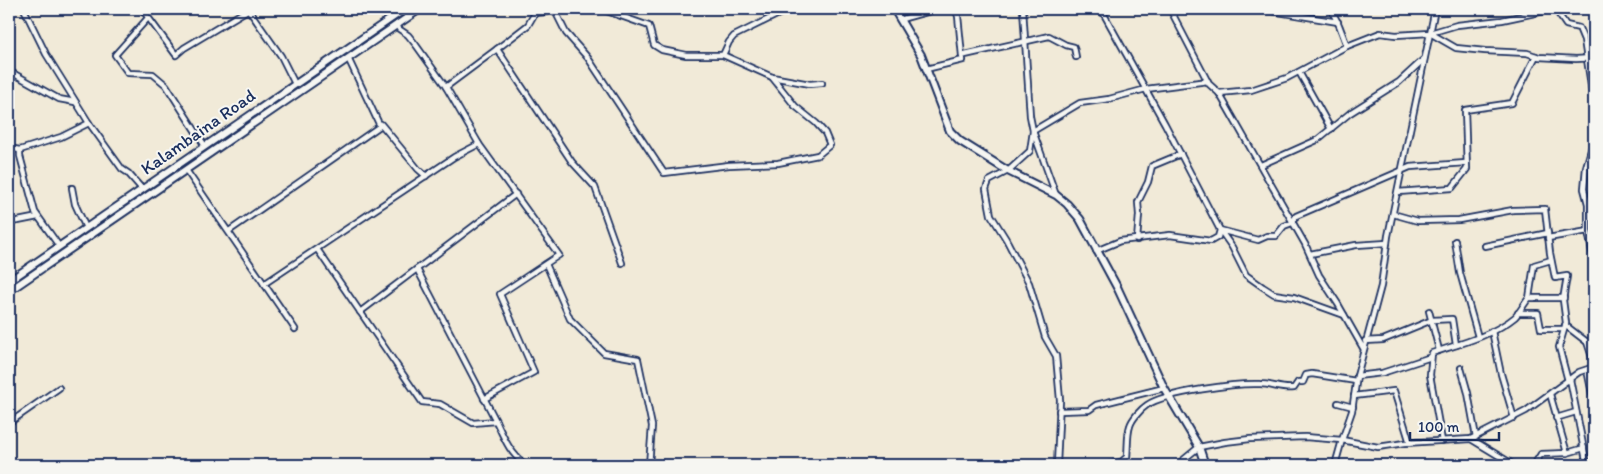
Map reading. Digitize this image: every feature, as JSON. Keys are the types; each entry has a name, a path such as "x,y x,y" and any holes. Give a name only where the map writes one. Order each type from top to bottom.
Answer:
{"main road":[{"name":"Kalambaina Road","path":"9,281 405,9"},
{"path":"9,291 420,9"},
{"path":"894,9 921,56 950,131 960,141 1008,171 1056,195 1080,219 1118,289 1164,388 1199,448 1205,465"}],"street":[{"path":"25,9 46,54 89,124 122,169 142,189"},
{"path":"142,9 176,56 184,48 248,9 280,56 295,84"},
{"path":"446,87 528,25 534,11 546,12 553,9 566,33 588,58 664,173 729,165 778,164 818,155 830,145 825,133 795,106 772,77"},
{"path":"601,9 649,26 654,45 662,50 686,55 723,55 772,77 810,84 822,83"},
{"path":"723,55 734,36 786,9"},
{"path":"918,9 921,14"},
{"path":"900,20 935,9"},
{"path":"926,69 963,60 958,16 955,9"},
{"path":"1023,9 1033,131 1030,151 1008,171 989,181 986,189 991,215 1029,283 1045,337 1056,356 1060,400 1057,465"},
{"path":"1101,9 1146,89 1220,230 1232,246 1246,275 1274,294 1294,297 1344,315"},
{"path":"1170,9 1208,82 1219,93 1310,254 1319,275 1364,348"},
{"path":"1260,9 1338,22"},
{"path":"1331,9 1347,46"},
{"path":"1335,465 1349,423 1356,378 1381,286 1387,243 1409,130 1435,9"},
{"path":"1219,93 1251,90 1287,78 1347,46 1380,33 1430,33 1457,25 1502,20 1554,9 1566,25 1579,28 1584,40 1594,104"},
{"path":"148,18 115,56 128,73 153,74 166,85 205,146"},
{"path":"397,24 399,29 408,35 416,45 446,87 479,144 559,255 500,294 534,372 484,399"},
{"path":"1430,33 1456,48 1527,53 1536,56 1576,59 1594,58"},
{"path":"962,56 1049,36 1074,48 1076,57"},
{"path":"497,49 572,162 595,187 622,263"},
{"path":"1398,192 1452,188 1467,169 1465,110 1512,103 1536,56"},
{"path":"348,58 380,123 426,176"},
{"path":"1261,165 1317,140 1350,113 1400,82 1425,58"},
{"path":"9,72 59,99 75,102"},
{"path":"1299,72 1331,129"},
{"path":"1033,131 1080,103 1108,99 1146,89 1208,82"},
{"path":"229,231 380,126 380,123"},
{"path":"9,148 20,150 68,134 89,124"},
{"path":"1033,131 1056,195"},
{"path":"1594,140 1586,167 1584,188 1588,204 1588,232 1594,262"},
{"path":"264,284 454,157 479,144"},
{"path":"20,150 20,156 38,216 59,246"},
{"path":"1137,240 1138,202 1148,182 1152,166 1181,154"},
{"path":"1220,230 1258,240 1266,236 1276,236 1284,226 1292,223 1296,216 1402,170 1410,167 1466,163"},
{"path":"186,170 295,329"},
{"path":"72,188 75,204 86,228"},
{"path":"360,312 516,194"},
{"path":"1393,214 1418,220 1459,220 1513,210 1545,209 1555,278 1567,276 1564,298 1564,327 1559,348 1569,380 1587,465"},
{"path":"9,222 38,216"},
{"path":"1096,251 1120,240 1137,240 1170,235 1211,241 1218,238 1220,230"},
{"path":"1485,246 1588,232"},
{"path":"1455,241 1460,273 1478,337"},
{"path":"1310,254 1356,245 1387,243"},
{"path":"317,249 422,402 440,404 473,423 496,421"},
{"path":"1442,441 1430,375 1432,353 1492,331 1516,316 1529,298 1534,266 1551,260"},
{"path":"546,264 570,319 604,353 638,359 652,426 649,465"},
{"path":"417,269 508,447 518,460 526,465"},
{"path":"1529,298 1564,298"},
{"path":"1429,311 1439,350"},
{"path":"1177,465 1199,448 1225,442 1269,438 1306,437 1342,440 1378,447 1474,438 1526,411 1579,372 1587,370 1594,365 1587,342 1564,327 1541,329 1538,313 1518,313"},
{"path":"1365,342 1383,340 1431,320 1452,319 1456,345"},
{"path":"1492,331 1501,374 1514,418"},
{"path":"1587,342 1594,339"},
{"path":"1108,465 1122,462 1127,457 1130,426 1141,411 1147,405 1169,397 1233,384 1264,384 1284,390 1294,388 1298,382 1303,382 1306,375 1356,378 1382,373 1431,357"},
{"path":"1461,368 1468,393 1474,438 1514,465"},
{"path":"1587,370 1594,404"},
{"path":"9,423 59,388"},
{"path":"1059,411 1089,410 1096,405 1164,388"},
{"path":"1354,396 1394,391 1410,443"},
{"path":"1550,394 1568,453"},
{"path":"1338,403 1353,407"},
{"path":"1556,418 1576,412"},
{"path":"1534,465 1542,454 1568,453 1584,448"}]}
